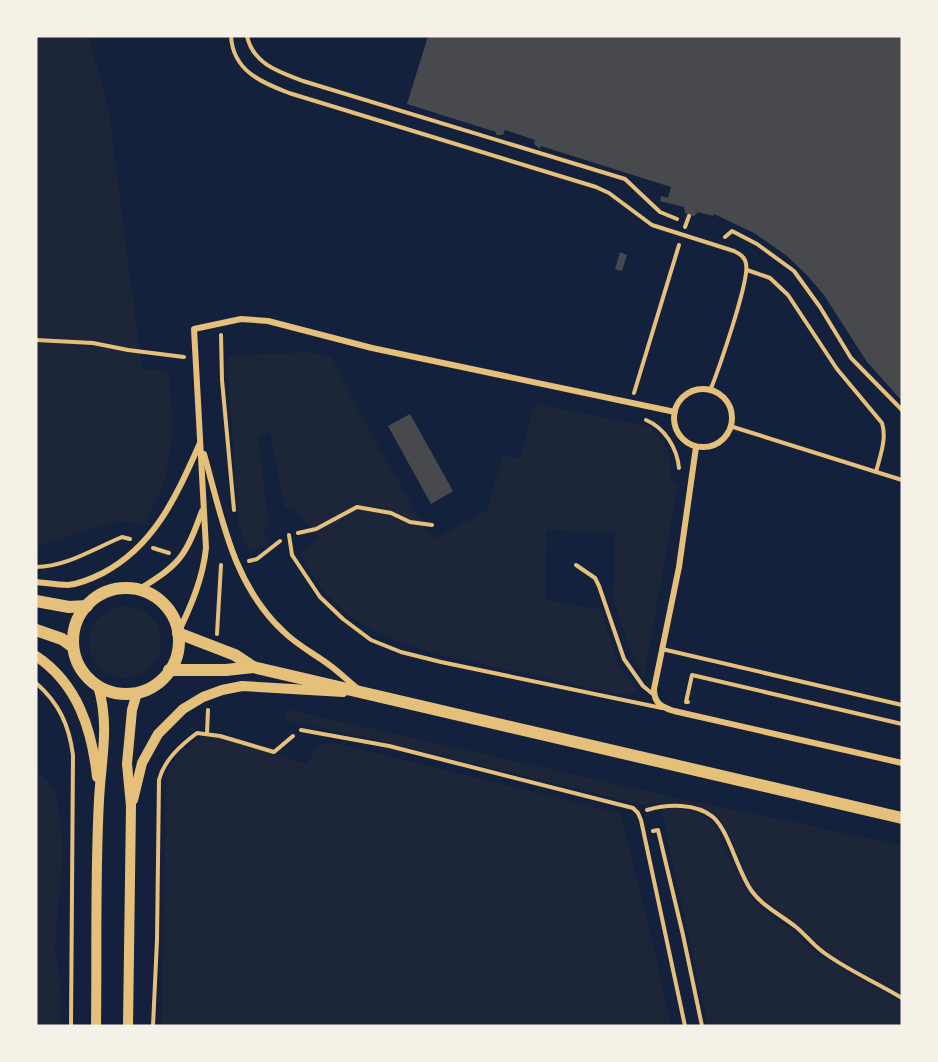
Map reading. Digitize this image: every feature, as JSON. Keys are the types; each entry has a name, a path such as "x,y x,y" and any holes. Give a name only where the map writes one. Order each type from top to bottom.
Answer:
{"main road":[{"path":"125,588 138,590 149,594 164,605 178,633 177,652 169,670 153,686 137,693 116,693 98,686 80,667 73,647 77,622 87,606 107,592 125,588"},
{"path":"36,601 69,607 87,606"},
{"path":"36,630 62,639 73,647"},
{"path":"178,633 235,655 254,667"},
{"path":"36,656 61,678 84,715 92,741 99,798"},
{"path":"169,670 226,670 254,667 902,818"},
{"path":"96,1026 99,798 105,750 105,716 98,686"},
{"path":"131,806 142,763 153,742 174,717 203,697 242,686 362,692"},
{"path":"128,1026 131,806 127,764 132,710 137,693"}],"street":[{"path":"178,633 189,610 205,562 207,538 194,329 242,319 268,321 372,348 476,368 675,412"},
{"path":"710,391 724,399 728,405 730,426 725,436 717,443 706,447 696,447 680,437 676,429 675,412 680,400 691,392 710,391"},
{"path":"36,582 68,585 86,580 118,564 142,545 161,521 201,442"},
{"path":"201,442 227,539 253,597 284,632 303,648 329,664 362,692"},
{"path":"696,447 679,567 661,649 654,695 662,708 902,763"},
{"path":"138,590 169,570 182,556 190,545 204,507"}],"lane":[{"path":"231,36 241,64 259,81 289,93 596,187 609,193 652,225 742,255 747,270 710,391"},
{"path":"747,270 770,278 788,295 837,369 882,423 884,440 876,472"},
{"path":"730,426 902,480"},
{"path":"289,535 292,555 320,597 343,620 371,640 401,652 441,662 662,708"},
{"path":"576,565 595,578 624,659 644,686 654,695"},
{"path":"661,649 902,705"},
{"path":"301,730 401,749 626,806 638,813 685,1026"}],"path":[{"path":"247,36 258,59 271,68 303,81 626,179 660,212 686,223"},
{"path":"631,404 689,216"},
{"path":"221,324 222,381 234,518"},
{"path":"36,340 93,343 170,357 196,358"},
{"path":"638,418 655,424 661,430 675,450 678,459 678,478 691,479"},
{"path":"289,535 316,529 357,507 391,513 410,522 432,525"},
{"path":"243,552 246,562"},
{"path":"688,689 692,675 902,724"},
{"path":"36,683 54,700 62,712 69,731 73,755 71,1026"},
{"path":"153,1026 157,940 159,780 162,769 197,733 220,736 274,752 301,730"},
{"path":"638,813 665,806 676,806 699,810 713,817 724,833 751,891 777,915 796,927 822,952 902,998"},
{"path":"658,830 702,1026"}],"shaded area":[{"path":"36,36 89,36 109,114 142,369 169,371 172,426 170,454 164,481 144,524 115,521 36,547"},
{"path":"308,352 331,357 354,403 428,533 437,538 488,510 502,456 520,458 535,404 648,426 654,432 664,444 669,456 670,480 678,483 644,678 630,649 613,600 615,533 547,530 545,600 600,609 618,663 638,692 626,696 441,655 387,637 362,624 340,608 320,586 303,559 303,553 318,537 294,509 285,507 270,432 258,436 269,526 263,530 271,542 253,551 248,551 238,523 227,356"},
{"path":"125,606 145,612 155,622 161,642 155,662 145,672 125,678 105,672 95,662 89,642 95,622 105,612"},
{"path":"285,709 691,801 902,845 902,994 830,954 764,900 751,885 719,818 702,808 664,803 647,806 390,743 285,720"},
{"path":"207,733 306,764 318,746 331,742 620,813 649,926 671,1026 162,1026 166,776 182,751"},
{"path":"36,769 56,791 63,847 55,947 60,981 61,1026 36,1026"},
{"path":"678,808 700,813 718,829 723,845 748,895 772,918 792,930 821,956 902,1003 902,1026 708,1026 661,809"}],"building":[{"path":"428,36 902,36 902,401 867,362 824,295 807,275 787,256 754,233 714,214 713,216 698,212 694,216 689,216 685,213 684,207 660,201 661,196 668,198 671,187 541,146 540,149 534,144 535,140 505,130 503,135 496,135 496,132 407,104"},
{"path":"620,252 627,255 622,271 615,269"},
{"path":"410,414 453,491 431,504 388,426"}]}
